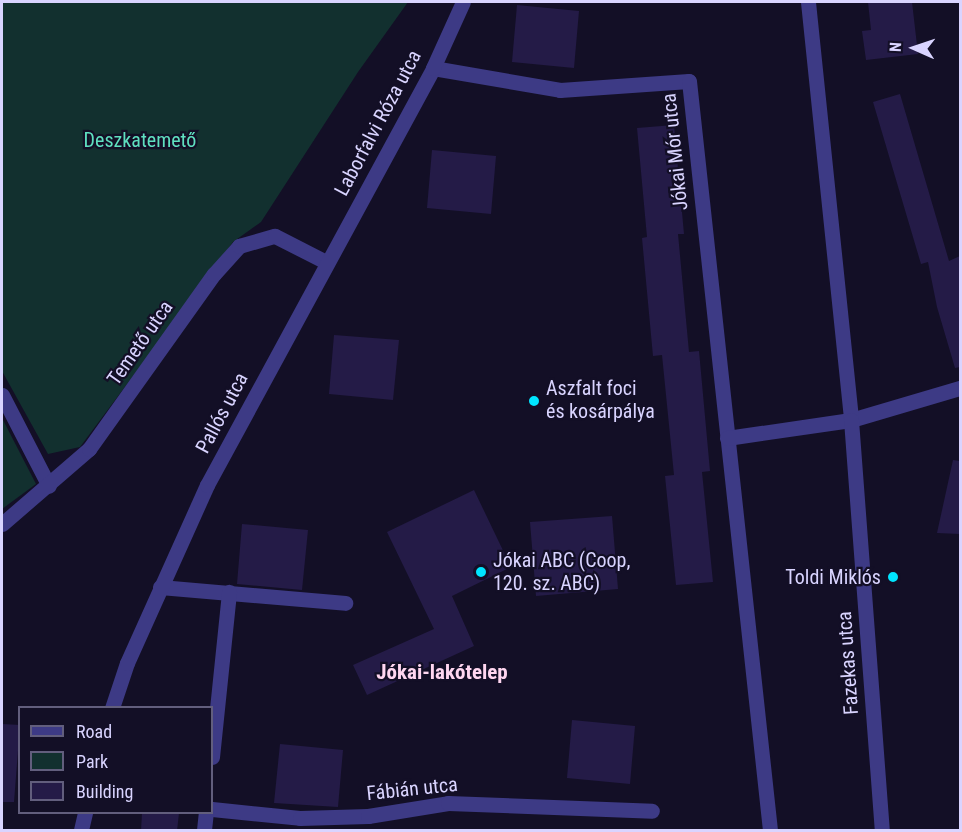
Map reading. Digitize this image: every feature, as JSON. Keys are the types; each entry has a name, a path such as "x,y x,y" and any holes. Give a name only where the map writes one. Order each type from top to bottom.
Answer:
{"street":[{"name":"Laborfalvi Róza utca","path":"326,262 433,68 463,2"},
{"path":"808,2 851,420"},
{"name":"Jókai Mór utca","path":"433,68 560,90 689,81 727,438"},
{"name":"Temető utca","path":"2,525 89,450 214,274 239,246 275,236 326,262"},
{"name":"Pallós utca","path":"113,706 127,663 207,485 326,262"},
{"path":"770,831 727,438 851,420 960,388"},
{"path":"2,394 49,486"},
{"name":"Fazekas utca","path":"851,420 882,831"},
{"path":"160,587 345,603"},
{"path":"213,747 229,592"},
{"name":"Fábián utca","path":"213,809 300,818 368,816 448,803 652,811"},
{"path":"81,831 85,814"},
{"path":"204,831 206,814"}],"green space":[{"name":"Deszkatemető","path":"2,2 408,2 358,72 261,222 233,242 80,447 48,454 2,371"},
{"path":"2,418 36,484 2,509"}],"building":[{"path":"868,2 912,2 918,54 866,60 862,31 871,30"},
{"path":"517,5 579,11 574,68 512,62"},
{"path":"900,94 949,261 960,256 960,367 955,368 937,307 928,262 921,264 873,102"},
{"path":"674,125 684,234 678,234 689,352 699,351 710,471 702,472 713,582 676,585 665,476 674,475 662,355 653,356 642,238 647,237 637,128"},
{"path":"432,150 496,156 491,214 427,208"},
{"path":"334,335 399,340 393,400 329,394"},
{"path":"953,460 960,461 960,534 937,533"},
{"path":"474,490 511,567 452,596 474,646 367,695 353,665 434,629 387,532"},
{"path":"612,516 618,589 536,596 530,522"},
{"path":"242,524 308,530 302,590 237,584"},
{"path":"572,720 635,726 630,784 567,778"},
{"path":"2,724 18,725 14,802 2,802"},
{"path":"280,744 343,750 338,807 274,803"},
{"path":"142,814 179,814 177,831 141,831"}],"place":[{"name":"Aszfalt foci és kosárpálya","path":"534,401"},
{"name":"Jókai ABC (Coop, 120. sz. ABC)","path":"481,572"},
{"name":"Toldi Miklós","path":"893,577"}],"district":[{"name":"Jókai-lakótelep","path":"442,672"}]}
